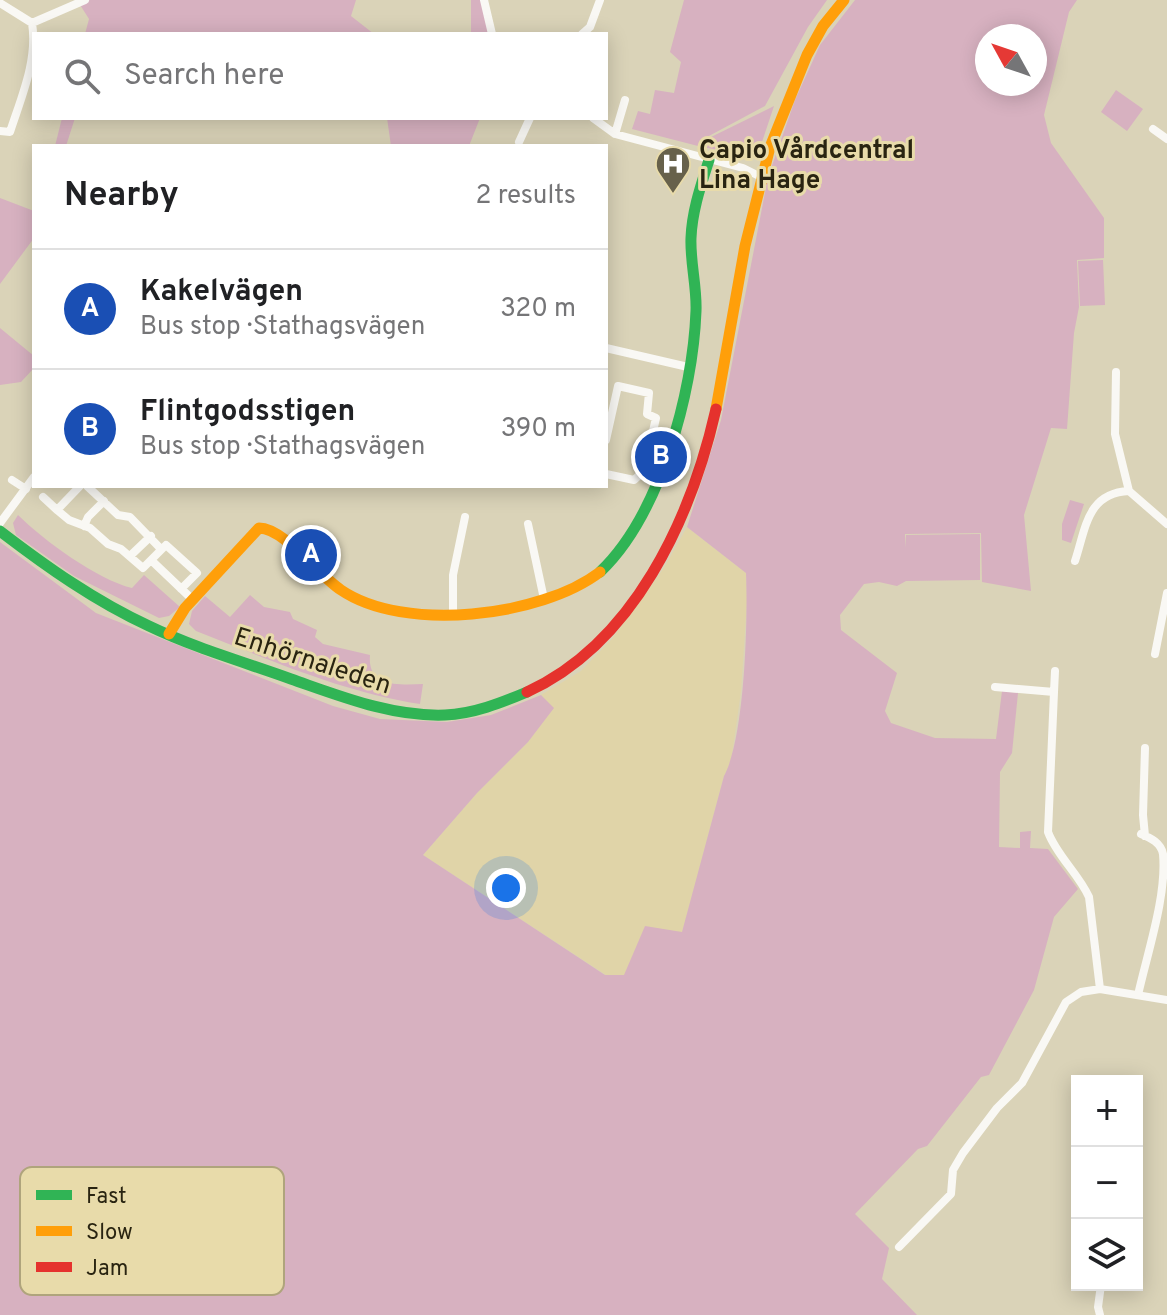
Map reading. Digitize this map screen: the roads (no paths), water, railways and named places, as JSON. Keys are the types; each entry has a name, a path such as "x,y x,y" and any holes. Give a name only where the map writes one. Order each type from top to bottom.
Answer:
{"street":[{"path":"32,23 85,0"},
{"path":"484,0 492,32"},
{"path":"584,32 590,27 600,0"},
{"name":"Enhörnaleden","path":"0,531 46,566 133,619 379,709 443,715 489,707 525,693 581,660 618,620 678,522 715,418 740,269 777,124 814,41 844,0"},
{"path":"0,3 32,23"},
{"path":"32,23 32,32"},
{"path":"0,131 10,132 32,52"},
{"path":"615,134 625,100"},
{"path":"519,142 529,120"},
{"path":"596,120 615,134 743,168 761,177"},
{"path":"1153,129 1167,139"},
{"path":"169,634 193,600 259,528 268,528 280,536 341,591 356,600 415,612 499,612 583,585 610,563 641,519 672,444 696,317 692,224 709,160"},
{"path":"608,348 688,367"},
{"path":"1116,372 1115,434 1129,491 1167,524"},
{"path":"608,431 618,386 649,393 647,414 656,418 644,471 634,480 608,474"},
{"path":"644,471 660,477"},
{"path":"12,480 26,489"},
{"path":"0,523 32,480"},
{"path":"57,510 78,488"},
{"path":"89,488 118,515 130,517 161,549"},
{"path":"1075,561 1093,507 1105,497 1129,491"},
{"path":"43,497 69,520 121,549 143,568 166,545 197,573 181,589"},
{"path":"84,526 88,517 104,501"},
{"path":"453,614 453,575 465,517"},
{"path":"528,524 544,599"},
{"path":"130,556 151,536"},
{"path":"151,560 193,600"},
{"path":"1155,654 1167,593"},
{"path":"1055,671 1048,832 1053,846 1084,885 1089,897 1100,989"},
{"path":"995,687 1054,692"},
{"path":"1138,995 1162,891 1163,852 1155,840 1143,835 1145,748"},
{"path":"899,1247 951,1194 953,1170 963,1153 997,1108 1022,1083 1059,1010 1073,996 1100,989 1167,1000"},
{"path":"1100,1291 1100,1315"}],"place":[{"name":"Capio Vårdcentral Lina Hage","path":"673,195"},
{"name":"Flintgodsstigen","path":"661,457"},
{"name":"Kakelvägen","path":"311,555"}]}
